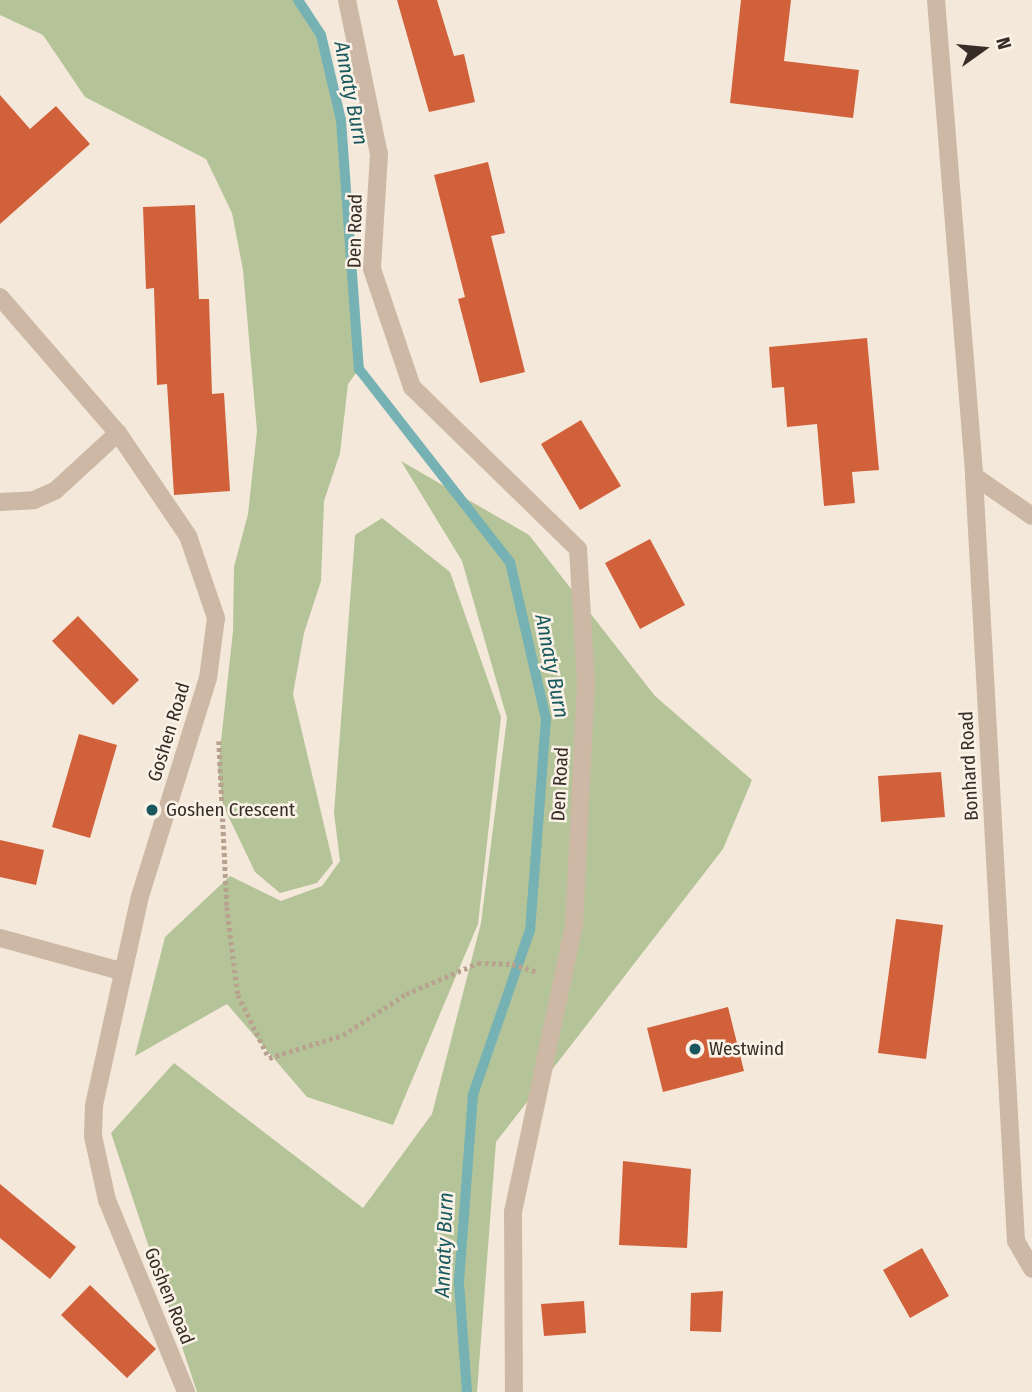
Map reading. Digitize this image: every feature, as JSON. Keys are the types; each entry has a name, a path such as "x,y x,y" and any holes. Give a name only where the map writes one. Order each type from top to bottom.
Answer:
{"street":[{"name":"Den Road","path":"347,0 379,154 372,269 412,387 578,549 586,682 574,925 513,1212 514,1392"},
{"name":"Bonhard Road","path":"936,0 974,476 1016,1241 1032,1269"},
{"name":"Goshen Road","path":"0,298 118,433 188,536 216,618 208,678 121,971 94,1106 93,1136 107,1200 186,1392"},
{"path":"0,502 34,500 55,490 118,433"},
{"path":"974,476 1032,516"},
{"path":"0,938 121,971"}],"path":[{"path":"217,729 223,767 227,907 238,995 269,1058 343,1035 406,994 478,963 512,964 542,973"}],"green space":[{"path":"0,0 298,0 321,35 341,120 359,369 348,384 340,453 324,501 321,581 304,633 293,694 333,863 317,883 280,893 255,872 223,805 218,769 233,631 234,567 248,514 257,431 243,270 232,213 206,159 85,97 43,35 0,15"},
{"path":"401,461 529,535 655,696 752,780 723,849 496,1142 477,1392 197,1392 111,1133 174,1063 363,1208 432,1114 481,923 507,718 462,561"},
{"path":"382,518 450,572 501,717 478,924 393,1125 307,1097 227,1004 135,1056 165,937 230,876 281,901 322,886 340,861 334,813 355,535"}],"building":[{"path":"397,0 437,0 454,56 464,54 475,102 429,112"},
{"path":"741,0 791,0 784,61 859,70 853,118 730,103"},
{"path":"0,95 30,129 56,106 90,144 0,224"},
{"path":"488,162 505,233 491,236 525,372 480,383 458,299 465,297 434,175"},
{"path":"195,205 199,299 209,299 212,394 224,393 230,491 174,495 167,384 157,385 154,288 146,289 143,207"},
{"path":"867,338 879,470 852,472 855,503 824,506 817,424 787,427 784,387 772,388 769,347"},
{"path":"581,420 621,486 580,510 541,444"},
{"path":"650,539 685,605 640,629 605,563"},
{"path":"78,616 139,680 113,705 52,641"},
{"path":"79,734 117,745 90,838 52,827"},
{"path":"941,772 945,817 881,822 878,776"},
{"path":"0,840 44,850 36,885 0,877"},
{"path":"896,919 943,925 926,1059 878,1053"},
{"name":"Westwind","path":"728,1007 744,1071 663,1092 647,1028"},
{"path":"623,1161 691,1169 687,1248 619,1245"},
{"path":"0,1184 76,1247 50,1279 0,1238"},
{"path":"922,1248 949,1296 910,1318 883,1270"},
{"path":"90,1285 156,1349 127,1378 61,1315"},
{"path":"723,1291 721,1332 690,1331 691,1293"},
{"path":"584,1301 586,1333 544,1336 541,1304"}],"waterway":[{"name":"Annaty Burn","path":"298,0 321,35 341,120 359,369 510,562 546,719 530,930 473,1095 459,1283 467,1392"}],"place":[{"name":"Goshen Crescent","path":"152,810"},
{"name":"Westwind","path":"695,1049"}]}
